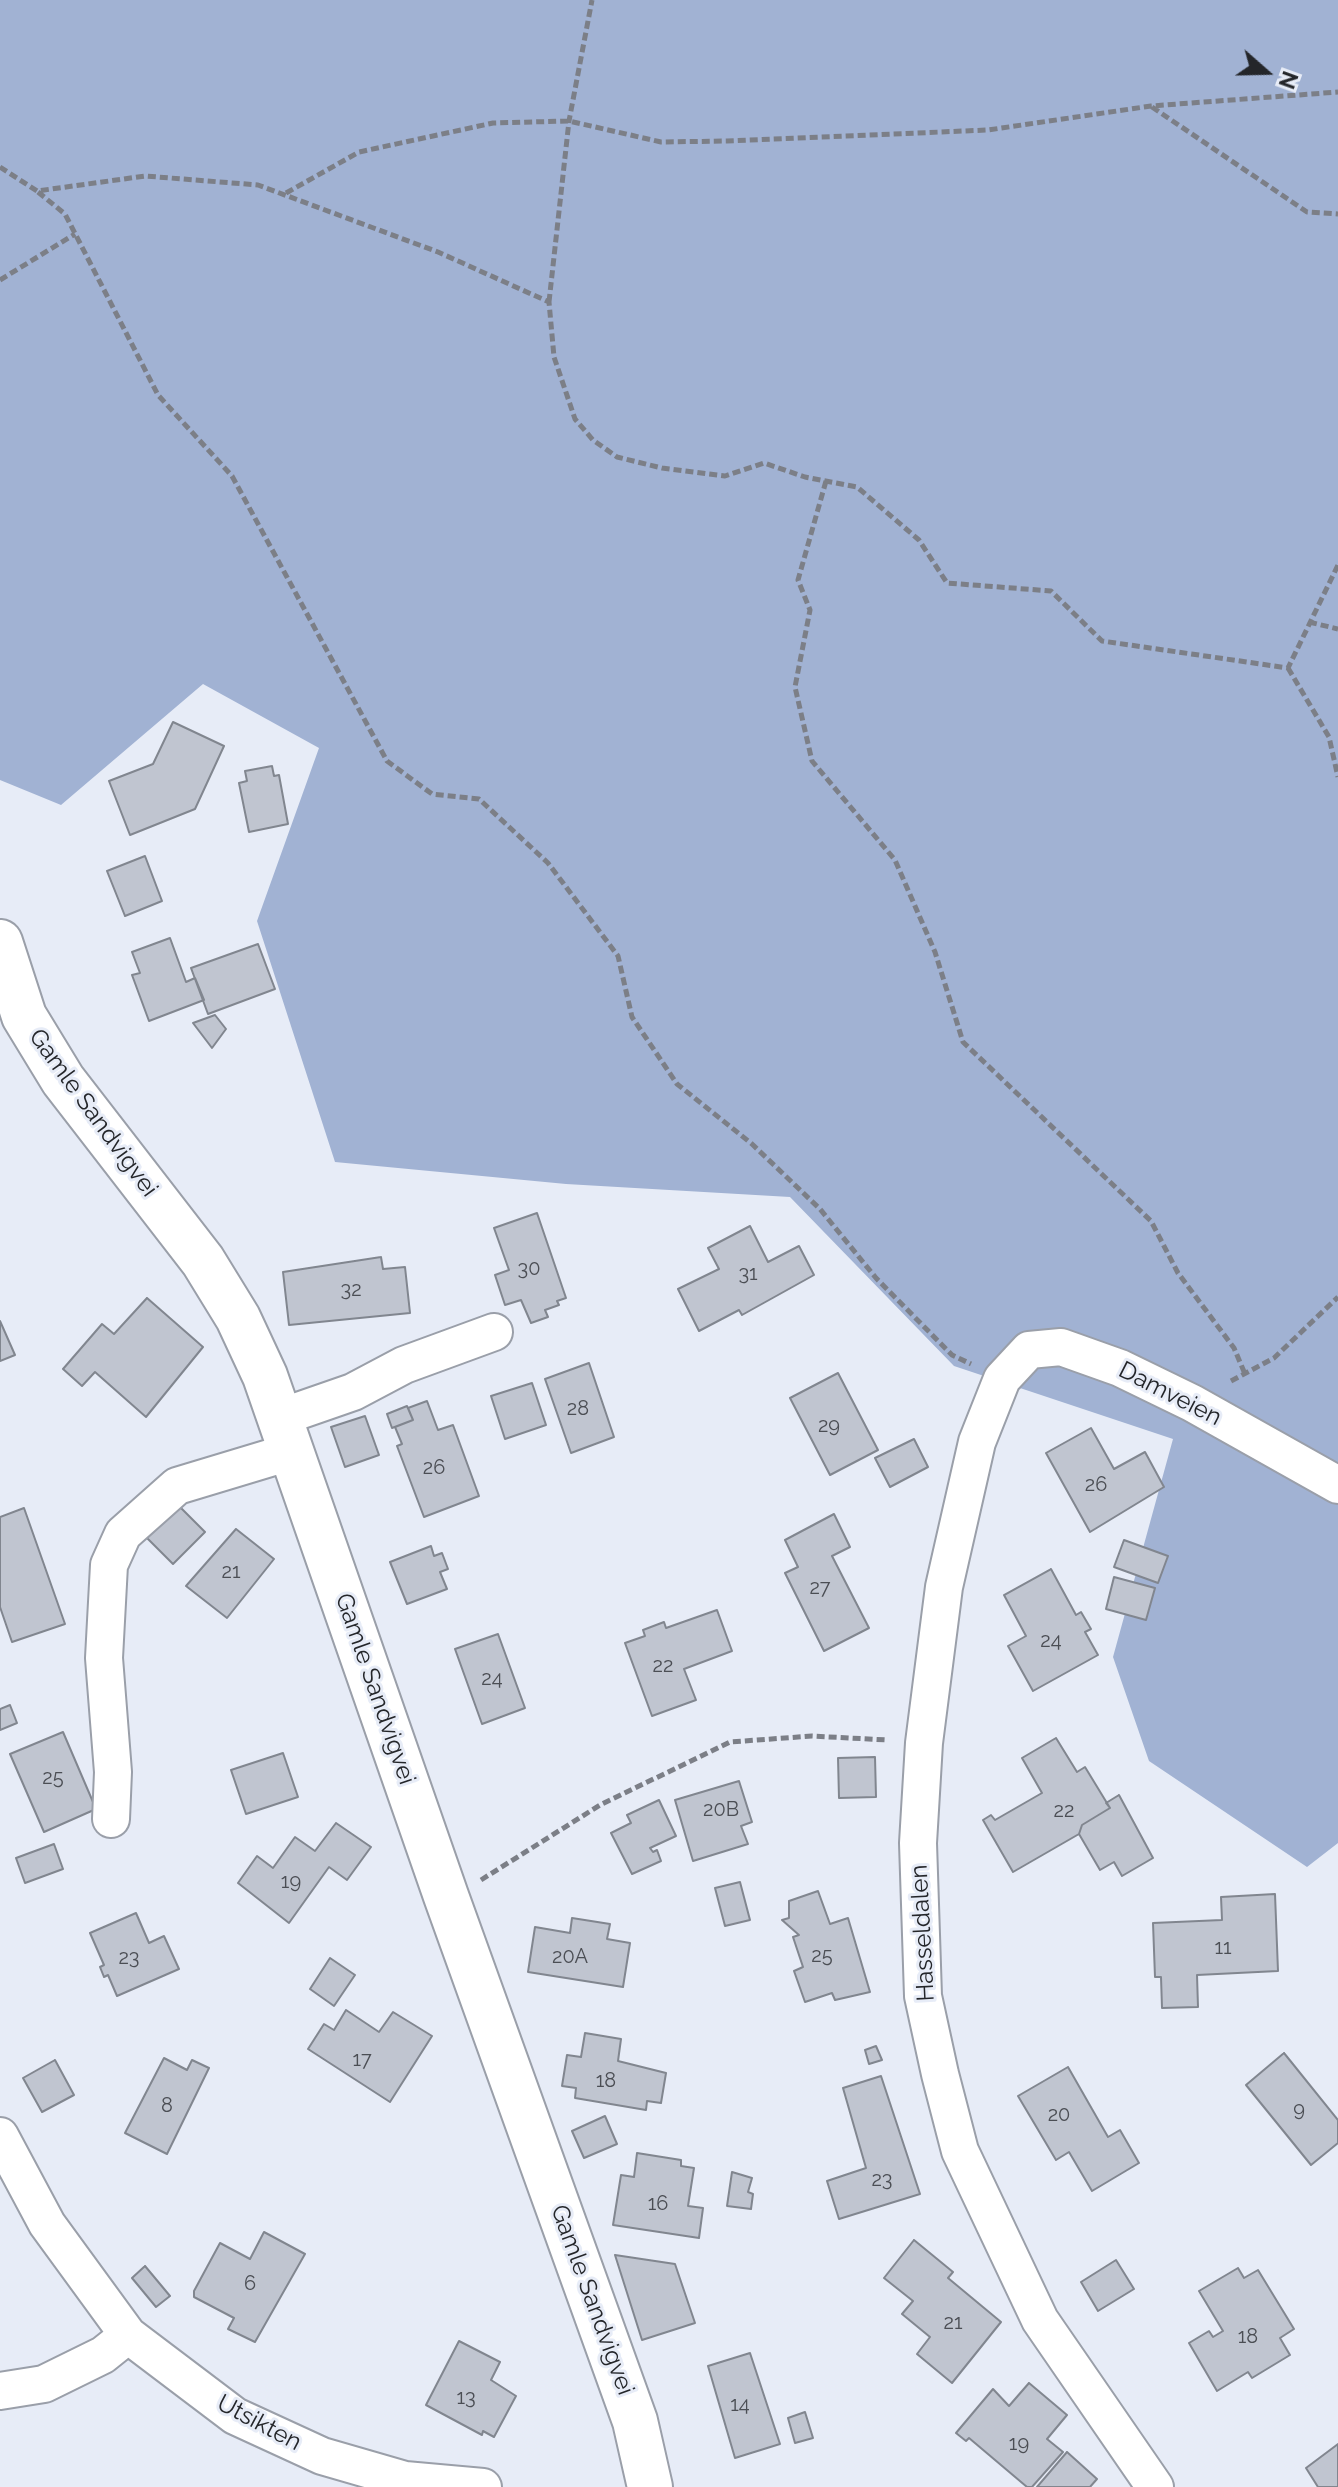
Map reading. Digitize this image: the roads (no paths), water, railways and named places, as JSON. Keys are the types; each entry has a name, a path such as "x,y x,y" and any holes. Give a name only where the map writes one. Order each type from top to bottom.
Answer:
{"street":[{"name":"Gamle Sandvigvei","path":"0,942 24,1016 63,1080 203,1261 238,1318 287,1434 446,1896 635,2421 650,2487"},
{"path":"111,1819 113,1772 104,1658 109,1565 123,1534 177,1486 287,1434 353,1392 404,1365 494,1332"},
{"name":"Damveien","path":"1002,1379 1029,1350 1061,1347 1120,1368 1192,1403 1338,1485"},
{"name":"Hasseldalen","path":"1002,1379 977,1442 963,1494 944,1587 924,1743 918,1843 923,1996 960,2151 1040,2320 1155,2487"},
{"name":"Utsikten","path":"0,2136 47,2224 128,2335 235,2416 322,2456 405,2484 483,2487"},
{"path":"0,2391 44,2384 103,2355 128,2335"}]}
